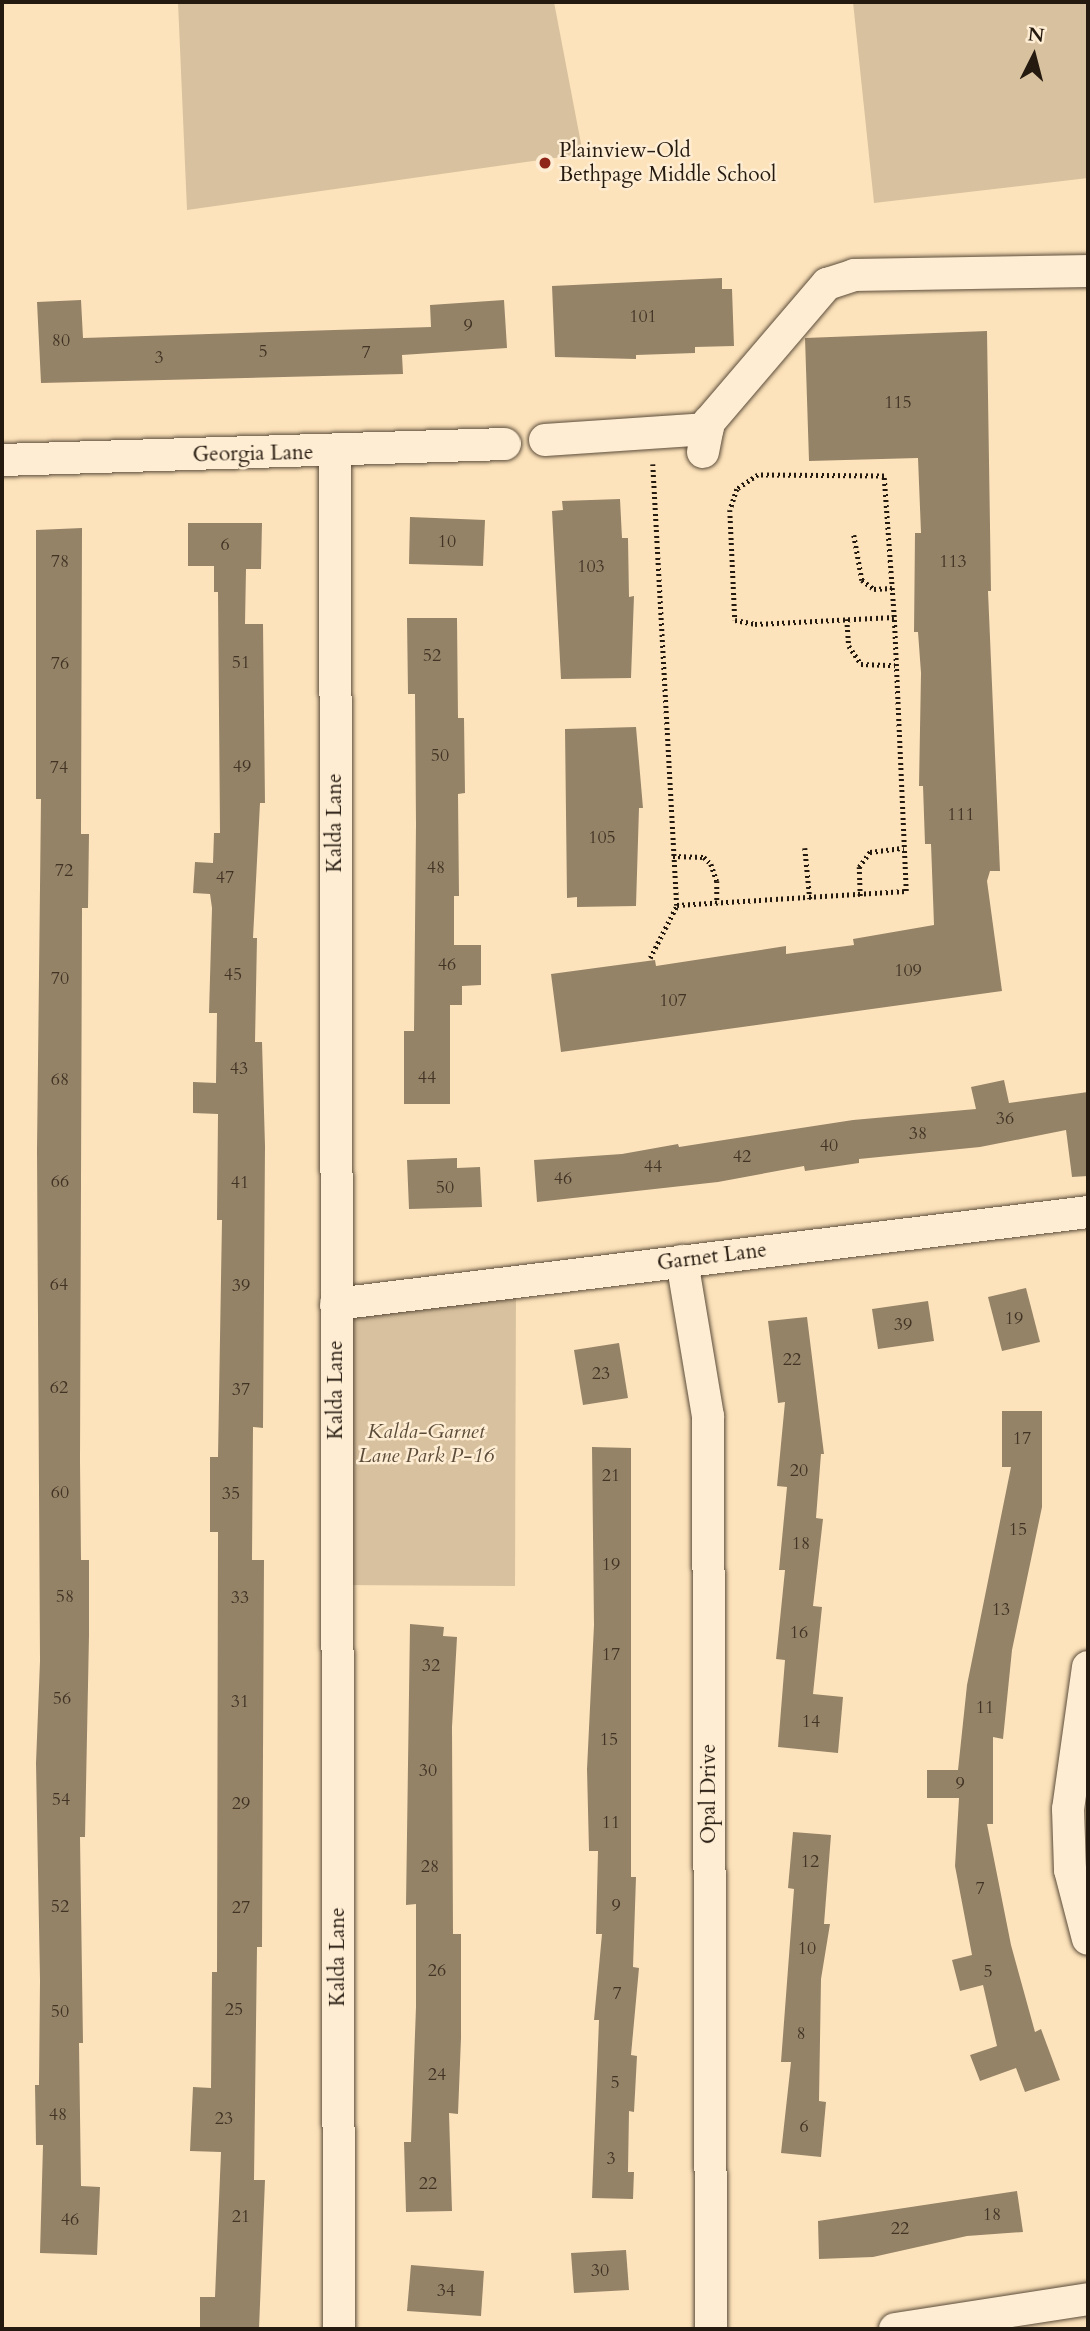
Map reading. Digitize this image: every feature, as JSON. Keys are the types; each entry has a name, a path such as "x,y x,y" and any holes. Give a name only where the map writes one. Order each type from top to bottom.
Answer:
{"street":[{"path":"545,440 705,440 827,284 854,275 1088,271"},
{"name":"Georgia Lane","path":"2,460 335,452 505,444"},
{"name":"Kalda Lane","path":"335,452 339,2329"},
{"name":"Garnet Lane","path":"336,1304 1088,1212"},
{"name":"Opal Drive","path":"682,1261 708,1416 711,2329"},
{"path":"1088,1667 1068,1809 1070,1870 1088,1939"},
{"path":"895,2329 1088,2299"}],"path":[{"path":"650,958 677,905 652,450"},
{"path":"677,905 860,896 906,891 894,617 884,476 771,474 747,479 737,489 730,510 735,620 755,624 894,617"},
{"path":"854,535 862,580 874,589 892,588"},
{"path":"847,619 849,646 861,664 895,665"},
{"path":"805,848 810,898"},
{"path":"860,896 859,867 870,852 904,848"},
{"path":"673,856 704,857 716,871 717,903"}],"green space":[{"path":"178,2 554,2 583,154 187,210"},
{"path":"853,2 1088,2 1088,178 874,203"},
{"name":"Kalda-Garnet Lane Park P-16","path":"516,1282 515,1586 337,1585 336,1304"}],"building":[{"path":"722,278 722,289 732,289 734,346 695,347 695,353 636,355 636,359 555,357 552,286"},
{"path":"81,300 83,338 431,327 430,305 504,300 507,348 402,355 403,374 41,383 37,302"},
{"path":"987,331 991,591 988,591 1000,871 990,871 987,881 1002,991 561,1052 551,974 655,960 656,966 786,946 786,954 854,945 853,939 934,925 931,844 925,844 923,786 919,786 921,673 918,632 914,632 915,533 921,533 918,458 809,461 805,338"},
{"path":"620,499 622,538 628,538 629,597 634,596 631,678 561,679 552,511 563,510 562,501"},
{"path":"410,517 485,520 483,566 409,564"},
{"path":"188,523 262,523 261,569 246,569 245,624 263,624 265,803 260,803 253,938 257,938 255,1042 262,1042 265,1146 263,1428 253,1427 252,1560 264,1560 262,1947 257,1947 254,2180 265,2180 259,2329 200,2329 200,2297 215,2297 221,2152 190,2151 193,2087 211,2088 212,1972 217,1972 218,1532 210,1532 210,1457 218,1457 222,1220 217,1220 218,1114 193,1113 193,1082 216,1083 217,1013 209,1013 212,908 210,894 193,893 195,862 213,863 214,833 220,833 218,592 214,592 214,566 188,566"},
{"path":"82,528 81,834 89,834 88,908 82,908 80,1461 81,1560 89,1560 89,1635 85,1837 80,1837 83,2043 79,2043 81,2186 100,2187 97,2255 40,2253 43,2145 36,2145 35,2085 39,2085 40,1980 36,1763 40,1661 37,1150 41,799 36,799 36,530"},
{"path":"407,618 457,618 458,718 464,718 465,793 458,794 459,896 454,896 454,945 481,945 481,985 462,986 462,1005 450,1005 450,1104 404,1104 404,1031 414,1031 416,824 415,694 408,694"},
{"path":"636,727 643,808 639,808 636,906 577,907 577,897 567,898 565,729"},
{"path":"1004,1080 1009,1103 1088,1092 1088,1176 1072,1177 1066,1130 980,1147 859,1159 859,1163 805,1171 804,1166 718,1182 537,1202 534,1160 622,1154 853,1120 976,1109 971,1087"},
{"path":"457,1158 457,1168 480,1167 482,1207 409,1209 407,1160"},
{"path":"1026,1288 1040,1342 1002,1351 988,1297"},
{"path":"928,1301 934,1341 878,1349 872,1309"},
{"path":"807,1317 824,1454 821,1454 816,1518 823,1519 813,1606 822,1607 813,1694 843,1697 838,1753 778,1747 785,1660 776,1659 785,1570 779,1570 787,1487 777,1486 785,1402 778,1403 768,1321"},
{"path":"619,1343 628,1398 583,1405 574,1350"},
{"path":"1002,1411 1042,1411 1042,1507 1012,1650 1003,1739 993,1737 993,1824 987,1824 1011,1945 1035,2032 1041,2029 1060,2080 1025,2092 1016,2068 980,2081 970,2055 997,2046 983,1985 960,1991 952,1960 972,1955 955,1866 959,1798 927,1798 927,1770 958,1770 967,1685 1011,1467 1002,1467"},
{"path":"592,1447 631,1448 631,1877 636,1877 633,1967 639,1968 631,2055 637,2056 634,2112 629,2111 628,2172 634,2172 633,2199 592,2198 599,2020 594,2020 602,1934 596,1934 598,1851 589,1851 587,1769 594,1625"},
{"path":"410,1624 444,1627 443,1636 457,1637 452,1727 453,1934 461,1934 461,2038 458,2114 449,2113 452,2211 406,2212 404,2142 411,2142 416,2007 416,1904 406,1905"},
{"path":"793,1832 831,1835 824,1924 830,1924 821,1979 819,2101 826,2102 821,2157 781,2153 791,2062 781,2062 794,1889 788,1888"},
{"path":"1017,2191 1023,2232 967,2236 873,2257 819,2259 818,2221"},
{"path":"626,2250 629,2290 574,2293 571,2253"},
{"path":"411,2265 484,2271 481,2316 407,2311"}],"place":[{"name":"Plainview-Old Bethpage Middle School","path":"545,163"}]}
